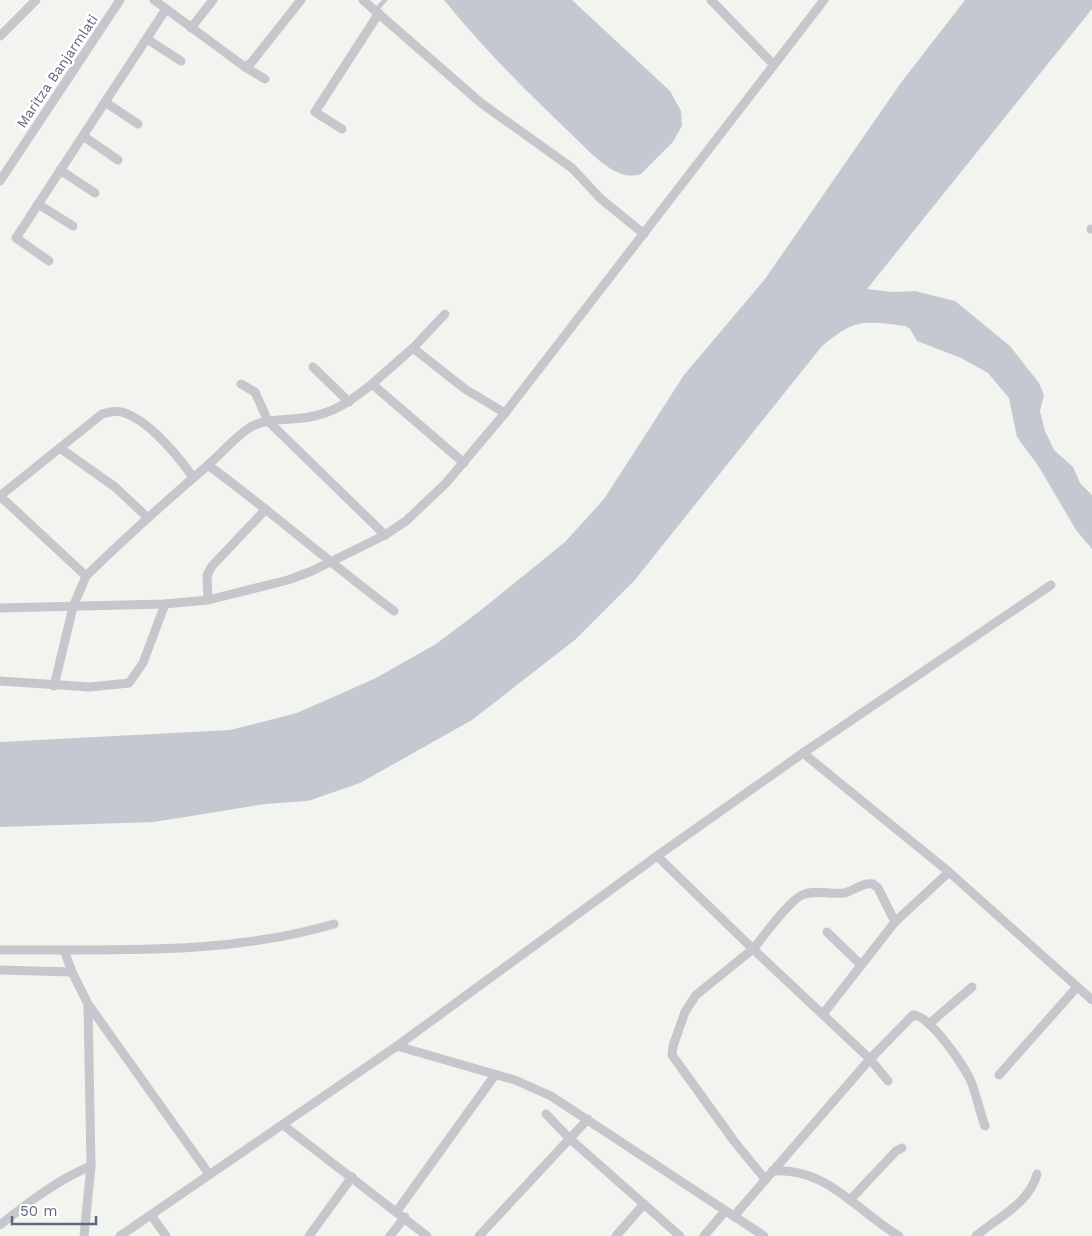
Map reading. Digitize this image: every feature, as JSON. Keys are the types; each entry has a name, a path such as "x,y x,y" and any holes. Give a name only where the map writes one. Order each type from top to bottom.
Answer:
{"street":[{"path":"0,36 36,0"},
{"name":"Maritza Banjarmlati","path":"0,181 120,0"},
{"path":"154,0 246,67 265,78"},
{"path":"191,28 213,0"},
{"path":"246,67 252,63 301,0"},
{"path":"363,0 481,103 572,168 601,199 644,234"},
{"path":"711,0 774,65"},
{"path":"0,608 165,604 208,600 288,580 330,563 385,535 428,501 464,463 733,120 821,1"},
{"path":"49,261 16,238 166,9"},
{"path":"342,129 315,112 377,12"},
{"path":"147,39 181,61"},
{"path":"105,102 138,124"},
{"path":"83,136 118,160"},
{"path":"60,170 95,193"},
{"path":"38,204 73,226"},
{"path":"54,686 73,607 86,576 147,517 192,477 208,466 226,446 251,427 268,421 315,416 333,411 349,402 413,348 445,314"},
{"path":"413,348 465,389 504,414"},
{"path":"313,366 349,402"},
{"path":"241,384 255,392 268,421 385,535"},
{"path":"372,384 464,463"},
{"path":"86,576 0,496 102,414 114,411 124,412 147,425 192,477"},
{"path":"60,448 115,487 147,517"},
{"path":"208,466 266,509 330,563 394,612"},
{"path":"208,600 207,575 212,566 266,509"},
{"path":"120,1236 397,1046 657,856 803,753 1051,585"},
{"path":"0,681 90,687 129,683 143,663 165,604"},
{"path":"803,753 949,872 1092,1000"},
{"path":"657,856 870,1059 888,1081"},
{"path":"823,1014 895,922 949,872"},
{"path":"765,1179 734,1142 672,1055 674,1041 685,1012 696,995 753,949 792,903 802,895 848,892 863,885 873,884 878,888 895,922"},
{"path":"0,950 181,949 292,936 334,924"},
{"path":"827,932 861,965"},
{"path":"64,950 72,972 88,1004 209,1174"},
{"path":"0,970 72,972"},
{"path":"929,1024 972,987"},
{"path":"999,1075 1077,987"},
{"path":"84,1236 91,1166 88,1004"},
{"path":"734,1216 870,1059 913,1015 922,1018 929,1024 952,1051 971,1083 984,1126"},
{"path":"397,1046 532,1086 588,1119 764,1236"},
{"path":"397,1211 495,1075"},
{"path":"546,1114 569,1138 680,1236"},
{"path":"479,1236 588,1119"},
{"path":"282,1125 397,1211 427,1236"},
{"path":"850,1200 896,1150 902,1148"},
{"path":"0,1225 46,1190 71,1174 91,1166"},
{"path":"772,1172 785,1170 815,1176 831,1185 898,1236"},
{"path":"976,1236 995,1219 1017,1206 1037,1174"},
{"path":"309,1236 352,1177"},
{"path":"616,1236 644,1204"},
{"path":"704,1236 725,1210"},
{"path":"151,1215 166,1236"},
{"path":"390,1236 405,1218"}],"lane":[{"path":"377,12 385,0"}],"shaded area":[{"path":"444,0 572,0 670,91 681,111 682,126 672,143 641,174 629,175 615,171 593,155 519,83 488,51"},
{"path":"965,0 1092,0 1092,9 867,289 892,292 915,291 955,301 1010,346 1039,383 1044,395 1040,411 1045,431 1054,450 1073,467 1080,483 1092,495 1092,549 1076,530 1039,467 1017,437 1009,398 988,373 961,358 917,341 906,326 869,323 852,326 843,330 822,346 634,581 576,639 472,720 360,783 308,801 265,804 154,822 0,827 0,742 230,730 297,713 376,678 436,644 565,542 604,499 684,375 765,279 900,84"}]}
